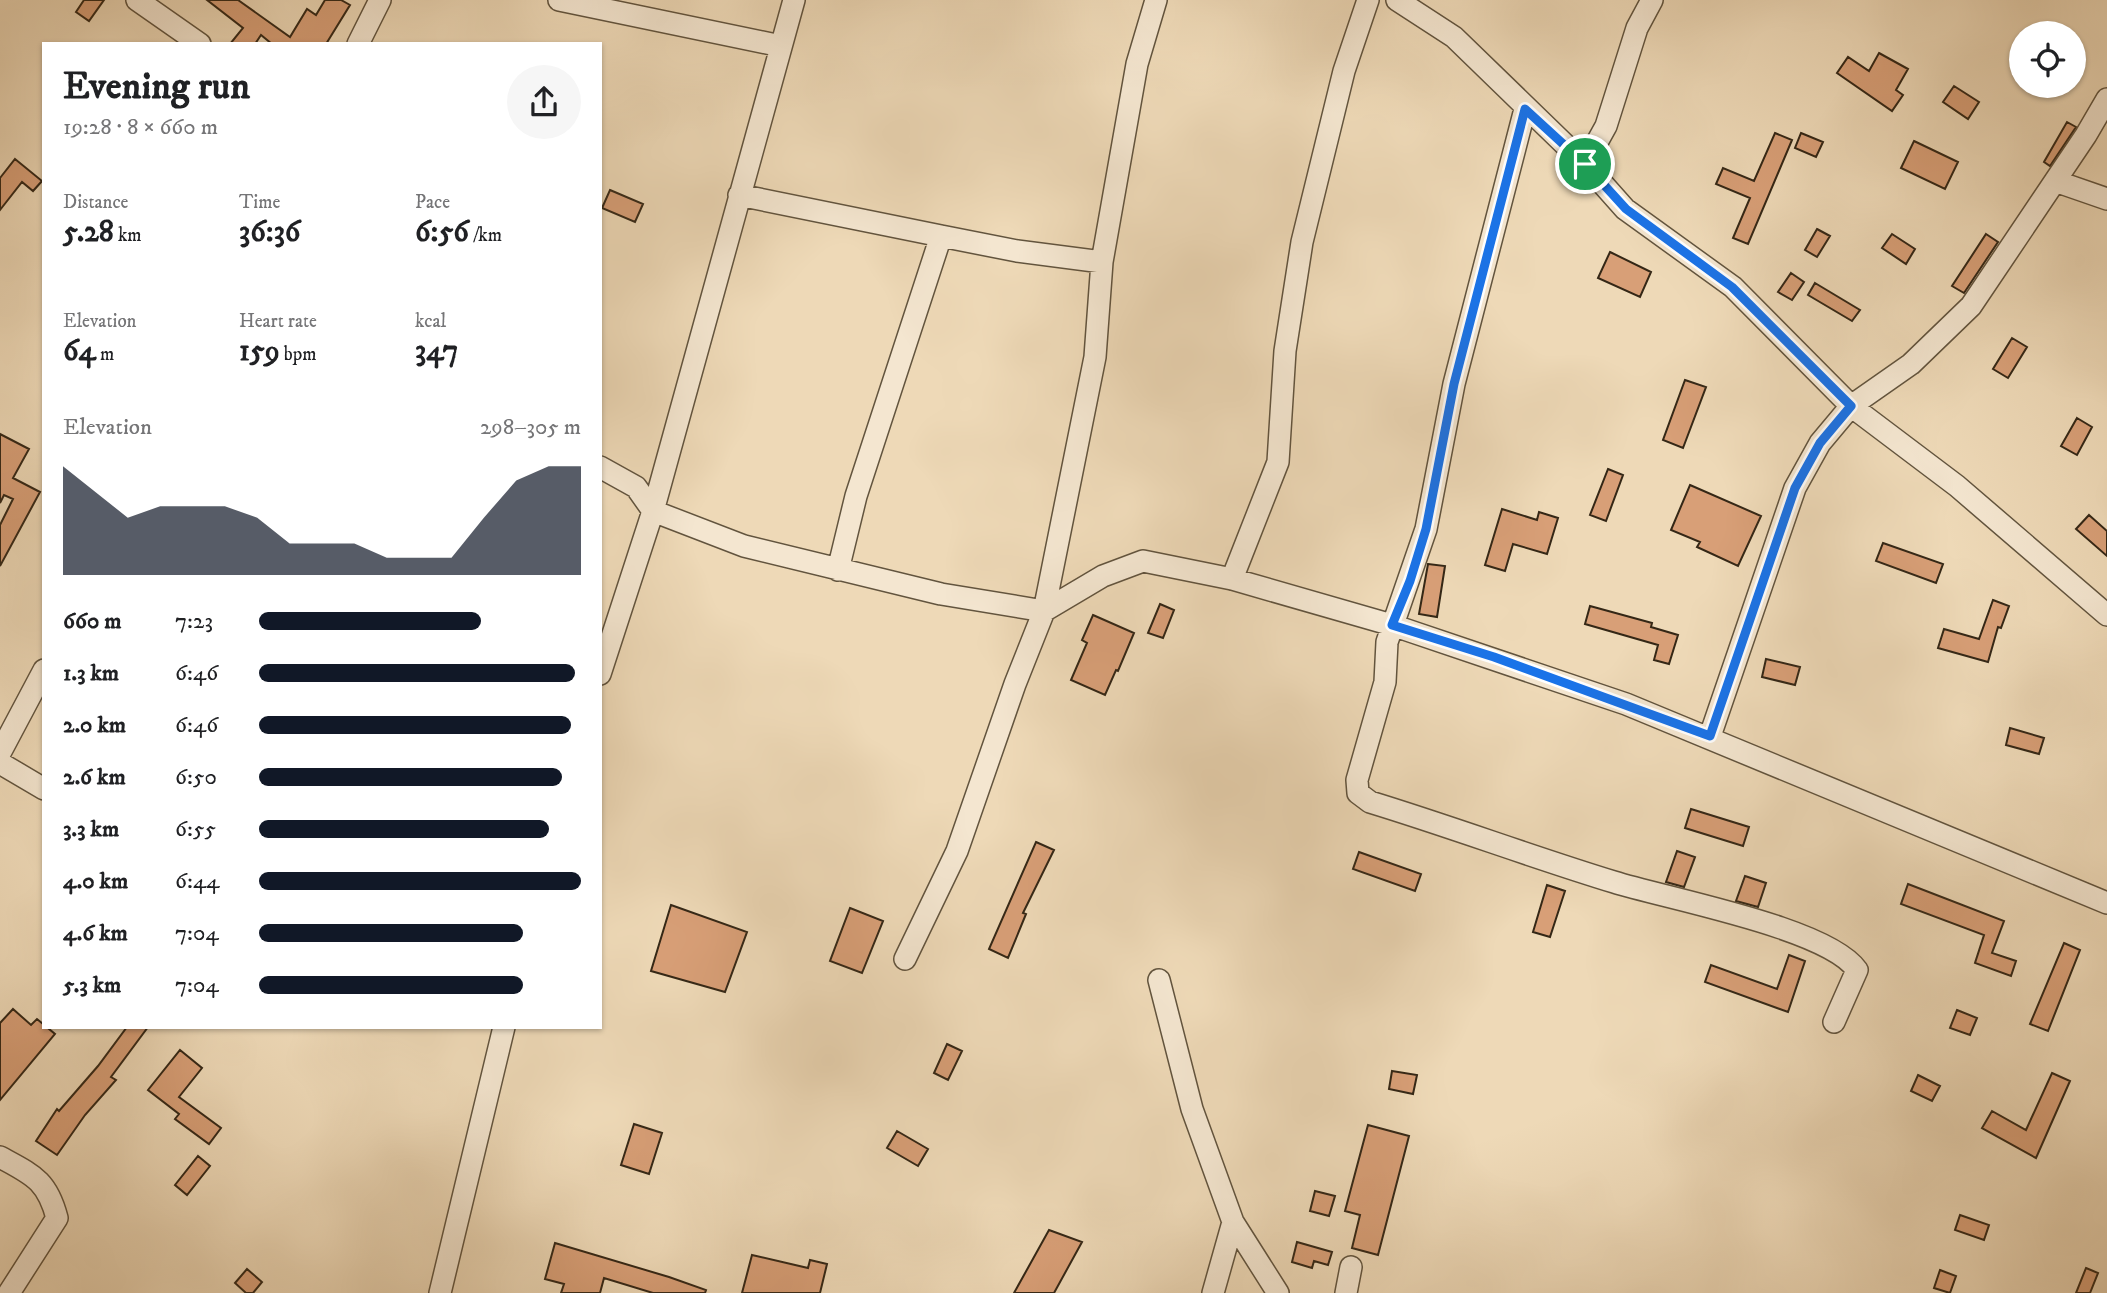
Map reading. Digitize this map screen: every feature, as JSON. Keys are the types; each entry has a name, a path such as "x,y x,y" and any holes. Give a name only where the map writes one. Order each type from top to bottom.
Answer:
{"street":[{"path":"137,0 197,42"},
{"path":"359,42 380,0"},
{"path":"559,0 781,46"},
{"path":"602,668 653,511 794,0"},
{"path":"905,959 957,851 1015,684 1044,611 1096,356 1102,262 1138,64 1156,0"},
{"path":"1232,579 1278,462 1285,351 1302,242 1344,71 1368,0"},
{"path":"1397,0 1454,37 1525,109 1585,164 1626,209 1732,287 1851,406 1957,486 2107,615"},
{"path":"1585,164 1606,126 1637,28 1652,0"},
{"path":"1710,736 1795,488 1820,443 1851,406 1911,365 1971,306 2107,99"},
{"path":"1525,109 1454,384 1426,529 1410,581 1392,625 1385,659 1385,682 1357,780 1358,793 1370,802 1581,872 1786,931 1825,946 1849,958 1857,970 1834,1022"},
{"path":"2055,181 2107,199"},
{"path":"739,195 1017,251 1102,262"},
{"path":"838,570 856,496 941,236"},
{"path":"602,468 636,487 653,511 744,546 941,594 1044,611 1102,576 1143,561 1232,579 1392,625 1494,657 1710,736 2107,903"},
{"path":"0,753 42,674"},
{"path":"0,763 42,788"},
{"path":"1159,980 1192,1109 1233,1222 1278,1293"},
{"path":"440,1293 504,1029"},
{"path":"0,1157 39,1178 52,1198 57,1218 9,1293"},
{"path":"1213,1293 1233,1222"},
{"path":"1346,1293 1351,1267"}],"building":[{"path":"84,0 104,0 89,21 76,12"},
{"path":"207,0 238,0 290,37 307,9 316,15 325,0 341,0 350,5 327,42 270,42 261,35 256,42 232,42 243,28"},
{"path":"1879,53 1908,69 1896,90 1903,95 1892,111 1837,73 1848,57 1869,71"},
{"path":"1954,86 1979,102 1968,119 1943,102"},
{"path":"2067,122 2076,127 2050,166 2044,162"},
{"path":"1775,133 1792,140 1748,244 1733,238 1750,198 1716,184 1723,168 1754,181"},
{"path":"1801,133 1823,142 1816,157 1795,148"},
{"path":"1914,141 1958,162 1945,189 1901,168"},
{"path":"15,159 42,181 33,191 22,182 0,210 0,178"},
{"path":"610,190 643,204 635,222 602,208"},
{"path":"1817,229 1830,236 1817,257 1805,250"},
{"path":"1892,234 1915,249 1906,264 1882,248"},
{"path":"1986,234 1998,242 1964,293 1952,286"},
{"path":"1610,252 1651,272 1640,297 1598,278"},
{"path":"1791,273 1804,282 1792,300 1778,292"},
{"path":"1815,283 1860,310 1852,321 1808,295"},
{"path":"2012,338 2027,347 2008,378 1993,369"},
{"path":"1685,380 1706,387 1683,448 1663,440"},
{"path":"2077,418 2092,427 2077,455 2061,446"},
{"path":"0,434 29,449 13,478 40,492 0,566 0,525 13,499 4,495 0,503"},
{"path":"1608,469 1623,475 1606,521 1590,515"},
{"path":"1690,485 1761,516 1738,566 1697,547 1700,542 1671,530"},
{"path":"1502,509 1537,520 1539,512 1558,518 1547,554 1513,544 1505,571 1485,565"},
{"path":"2089,515 2107,531 2107,556 2076,529"},
{"path":"1883,543 1943,564 1936,583 1876,561"},
{"path":"1428,564 1445,566 1437,617 1419,614"},
{"path":"1993,600 2009,606 2001,628 1998,627 1988,662 1938,648 1944,629 1979,639"},
{"path":"1160,604 1174,610 1163,638 1148,633"},
{"path":"1590,606 1652,623 1651,627 1678,635 1669,664 1654,660 1658,645 1585,624"},
{"path":"1093,615 1134,633 1105,695 1071,680 1087,643 1082,640"},
{"path":"1766,659 1800,667 1795,685 1762,677"},
{"path":"2010,728 2044,738 2039,754 2006,745"},
{"path":"1691,809 1749,827 1743,846 1685,828"},
{"path":"1036,842 1054,850 1023,913 1026,914 1008,958 989,949"},
{"path":"1677,851 1695,857 1684,887 1666,882"},
{"path":"1359,852 1421,874 1415,891 1353,869"},
{"path":"1745,876 1766,883 1758,907 1736,901"},
{"path":"1908,884 2004,921 1992,953 2016,961 2011,976 1975,963 1984,935 1901,904"},
{"path":"1547,885 1565,891 1550,937 1533,932"},
{"path":"671,905 747,932 725,992 651,971"},
{"path":"850,908 883,921 862,973 830,961"},
{"path":"2064,943 2080,950 2048,1031 2030,1024"},
{"path":"1789,955 1805,961 1788,1012 1705,982 1711,965 1777,989"},
{"path":"13,1009 31,1025 37,1019 42,1023 42,1029 49,1029 55,1034 0,1100 0,1023"},
{"path":"1957,1010 1977,1018 1970,1035 1950,1028"},
{"path":"126,1029 147,1029 111,1077 116,1080 85,1115 57,1155 36,1141 57,1109 59,1111"},
{"path":"947,1044 962,1051 948,1080 934,1073"},
{"path":"180,1050 202,1068 179,1097 221,1128 209,1144 175,1119 179,1114 148,1090"},
{"path":"1392,1071 1417,1075 1413,1094 1389,1089"},
{"path":"2052,1073 2070,1081 2036,1158 1982,1128 1992,1111 2026,1130"},
{"path":"1918,1075 1940,1086 1932,1101 1911,1091"},
{"path":"634,1124 662,1133 649,1174 621,1165"},
{"path":"1368,1125 1409,1136 1378,1255 1352,1248 1360,1215 1345,1211"},
{"path":"897,1131 928,1149 918,1166 887,1148"},
{"path":"198,1156 210,1166 187,1195 175,1185"},
{"path":"1315,1191 1335,1196 1329,1216 1310,1211"},
{"path":"1960,1215 1989,1225 1984,1240 1955,1230"},
{"path":"1049,1230 1082,1242 1054,1293 1014,1293"},
{"path":"1297,1242 1332,1252 1328,1265 1314,1261 1312,1268 1292,1262"},
{"path":"555,1243 706,1290 705,1293 653,1293 604,1278 600,1293 561,1293 564,1284 545,1279"},
{"path":"752,1255 808,1268 810,1260 827,1264 820,1293 742,1293"},
{"path":"2086,1268 2098,1273 2090,1293 2076,1293"},
{"path":"247,1269 262,1282 253,1293 246,1293 235,1283"},
{"path":"1940,1270 1956,1276 1950,1293 1934,1288"}],"route":[{"path":"1525,109 1585,164 1626,209 1732,287 1851,406 1820,443 1795,488 1710,736 1494,657 1392,625 1410,581 1426,529 1454,384 1525,109"}]}
